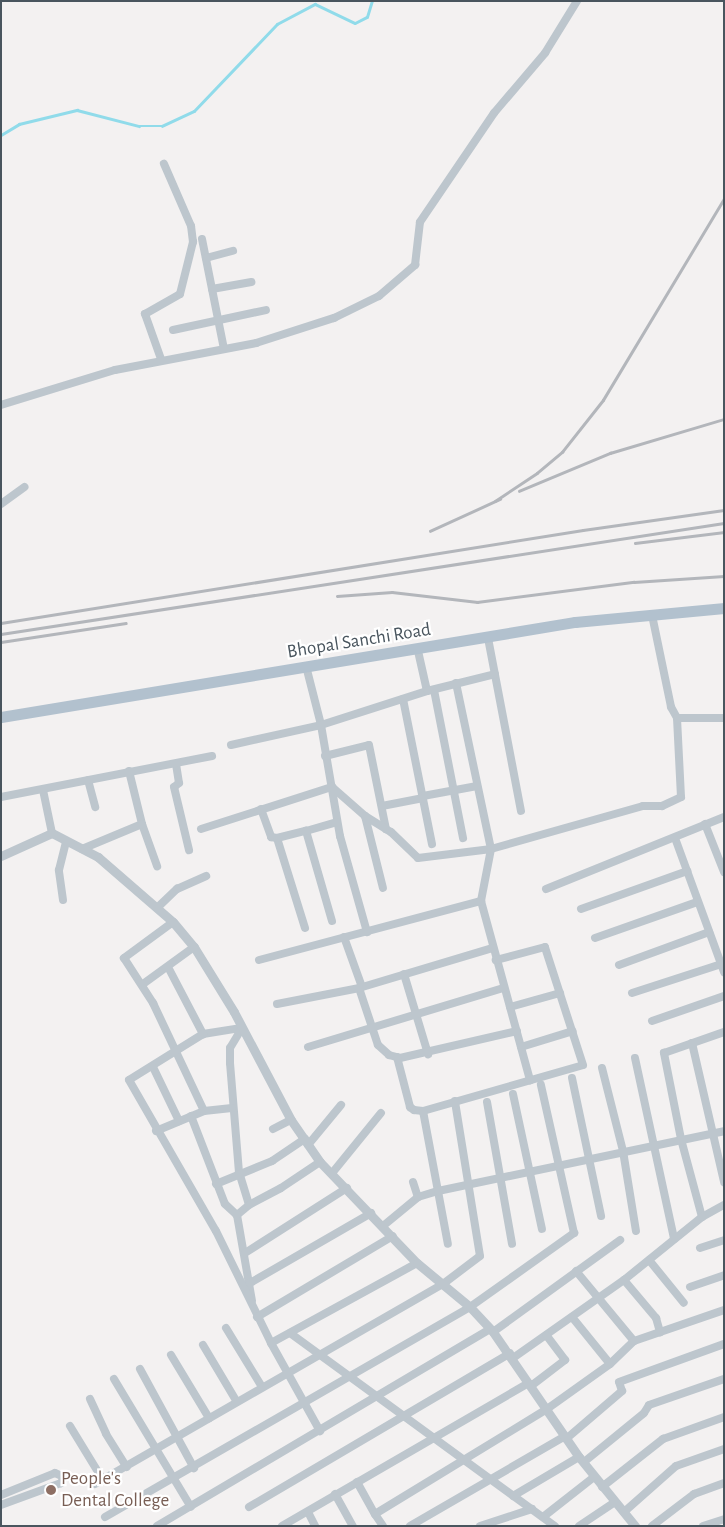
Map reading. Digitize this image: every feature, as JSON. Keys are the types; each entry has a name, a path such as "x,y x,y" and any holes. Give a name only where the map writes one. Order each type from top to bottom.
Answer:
{"main road":[{"name":"Bhopal Sanchi Road","path":"1,717 306,666 418,651 575,622 724,608"}],"street":[{"path":"1,405 30,394 160,359 256,343 334,318 379,296 415,265 420,222 494,113 545,53 577,1"},
{"path":"160,359 145,314 180,294 193,242 191,226 164,164"},
{"path":"202,239 224,349"},
{"path":"206,258 233,251"},
{"path":"212,289 251,282"},
{"path":"173,330 266,310"},
{"path":"1,504 24,487"},
{"path":"332,787 365,816 386,829 418,858 491,849 642,806 662,806 681,797 677,718 671,708 652,615"},
{"path":"488,638 521,811"},
{"path":"418,651 431,690 463,838"},
{"path":"306,666 321,725 337,822 366,932"},
{"path":"230,745 321,725 403,698 495,674"},
{"path":"456,683 491,849 481,901 492,948 530,1080"},
{"path":"403,698 432,844"},
{"path":"677,718 724,718"},
{"path":"325,756 368,745 386,829"},
{"path":"1,797 212,756"},
{"path":"176,764 179,783 174,787 189,850"},
{"path":"129,771 142,824 158,866"},
{"path":"88,780 95,807"},
{"path":"382,806 477,786"},
{"path":"201,829 332,787"},
{"path":"43,790 52,833 98,857 173,922 194,947 242,1028 291,1120 320,1162 333,1172 417,1263 470,1307 491,1330 512,1355 565,1437 594,1477 635,1526"},
{"path":"261,810 271,838 337,822"},
{"path":"365,816 383,888"},
{"path":"546,889 724,817"},
{"path":"82,849 142,824"},
{"path":"705,824 724,872"},
{"path":"306,831 332,921"},
{"path":"1,856 52,833"},
{"path":"277,838 305,928"},
{"path":"632,992 722,968 674,838"},
{"path":"63,900 59,870 66,841"},
{"path":"581,908 687,872"},
{"path":"157,908 178,889 206,876"},
{"path":"260,960 481,901"},
{"path":"595,938 697,902"},
{"path":"173,922 124,958 143,984 204,1110"},
{"path":"618,965 709,932"},
{"path":"344,938 374,1027 378,1045 397,1057 428,1054 517,1031"},
{"path":"143,984 194,947"},
{"path":"397,1057 410,1107 423,1111 583,1065 545,947 496,960"},
{"path":"277,1004 360,988 492,948"},
{"path":"168,967 203,1034"},
{"path":"404,974 428,1054"},
{"path":"308,1047 503,988"},
{"path":"510,1007 560,993"},
{"path":"652,1021 724,996"},
{"path":"242,1028 203,1034 153,1067 129,1080 156,1131 216,1231 253,1305 257,1317 320,1430"},
{"path":"242,1028 230,1048 232,1108 239,1172 249,1205"},
{"path":"520,1047 573,1031"},
{"path":"702,1217 681,1139 664,1053 724,1032"},
{"path":"692,1043 724,1182"},
{"path":"635,1058 674,1239"},
{"path":"153,1067 179,1120"},
{"path":"602,1068 623,1151 636,1231"},
{"path":"572,1078 591,1159 601,1216"},
{"path":"104,1517 194,1468 303,1402 470,1307 574,1233 541,1085"},
{"path":"513,1094 542,1229"},
{"path":"95,1484 262,1387 321,1356 443,1284 480,1256 470,1183 455,1101"},
{"path":"487,1102 512,1244"},
{"path":"216,1184 239,1172 272,1161 306,1142 341,1105"},
{"path":"156,1131 204,1110 232,1108"},
{"path":"423,1111 448,1244"},
{"path":"333,1172 381,1113"},
{"path":"191,1116 216,1184 228,1209 237,1215 253,1305"},
{"path":"273,1129 291,1120"},
{"path":"383,1226 418,1197 438,1191 530,1170 724,1131"},
{"path":"237,1215 249,1205 282,1188 320,1162"},
{"path":"414,1182 418,1197"},
{"path":"245,1253 347,1188"},
{"path":"249,1507 546,1335 624,1280 702,1217 724,1205"},
{"path":"250,1282 371,1213"},
{"path":"257,1317 393,1236"},
{"path":"157,1526 491,1330 620,1240"},
{"path":"700,1248 724,1240"},
{"path":"649,1260 684,1303"},
{"path":"271,1343 417,1263"},
{"path":"576,1271 634,1341"},
{"path":"690,1287 724,1275"},
{"path":"624,1280 656,1318 660,1332"},
{"path":"375,1514 547,1409 610,1364 634,1341 724,1310"},
{"path":"572,1317 610,1364"},
{"path":"226,1328 262,1387"},
{"path":"290,1333 432,1440 555,1526"},
{"path":"282,1526 530,1384 565,1360 546,1335"},
{"path":"410,1526 565,1437 622,1391 619,1382 724,1344"},
{"path":"203,1345 237,1402"},
{"path":"171,1355 209,1418"},
{"path":"140,1369 194,1468"},
{"path":"114,1379 173,1480 191,1507"},
{"path":"513,1496 581,1459 644,1413 649,1405 724,1379"},
{"path":"90,1399 106,1434 127,1467"},
{"path":"602,1487 663,1439 724,1417"},
{"path":"70,1426 103,1480"},
{"path":"624,1512 676,1466 724,1449"},
{"path":"1,1495 55,1473 64,1477 61,1483 1,1505"},
{"path":"543,1517 594,1477"},
{"path":"357,1482 383,1526"},
{"path":"652,1526 694,1494 724,1483"},
{"path":"335,1494 353,1526"},
{"path":"579,1526 615,1502"},
{"path":"480,1526 532,1509"},
{"path":"308,1512 316,1526"},
{"path":"703,1526 724,1519"}],"waterway":[{"path":"1,135 19,124 77,110 139,126 162,126 194,111 277,24 315,4 355,23 367,17 372,1"}],"railway":[{"path":"495,501 537,473 562,452 603,400 724,199"},
{"path":"519,491 610,453 724,419"},
{"path":"430,531 500,499"},
{"path":"1,623 583,530 724,510"},
{"path":"1,634 724,523"},
{"path":"635,543 724,532"},
{"path":"337,596 392,592 477,602 634,582 724,576"},
{"path":"1,642 126,623"}],"place":[{"name":"People's Dental College","path":"51,1490"}]}
